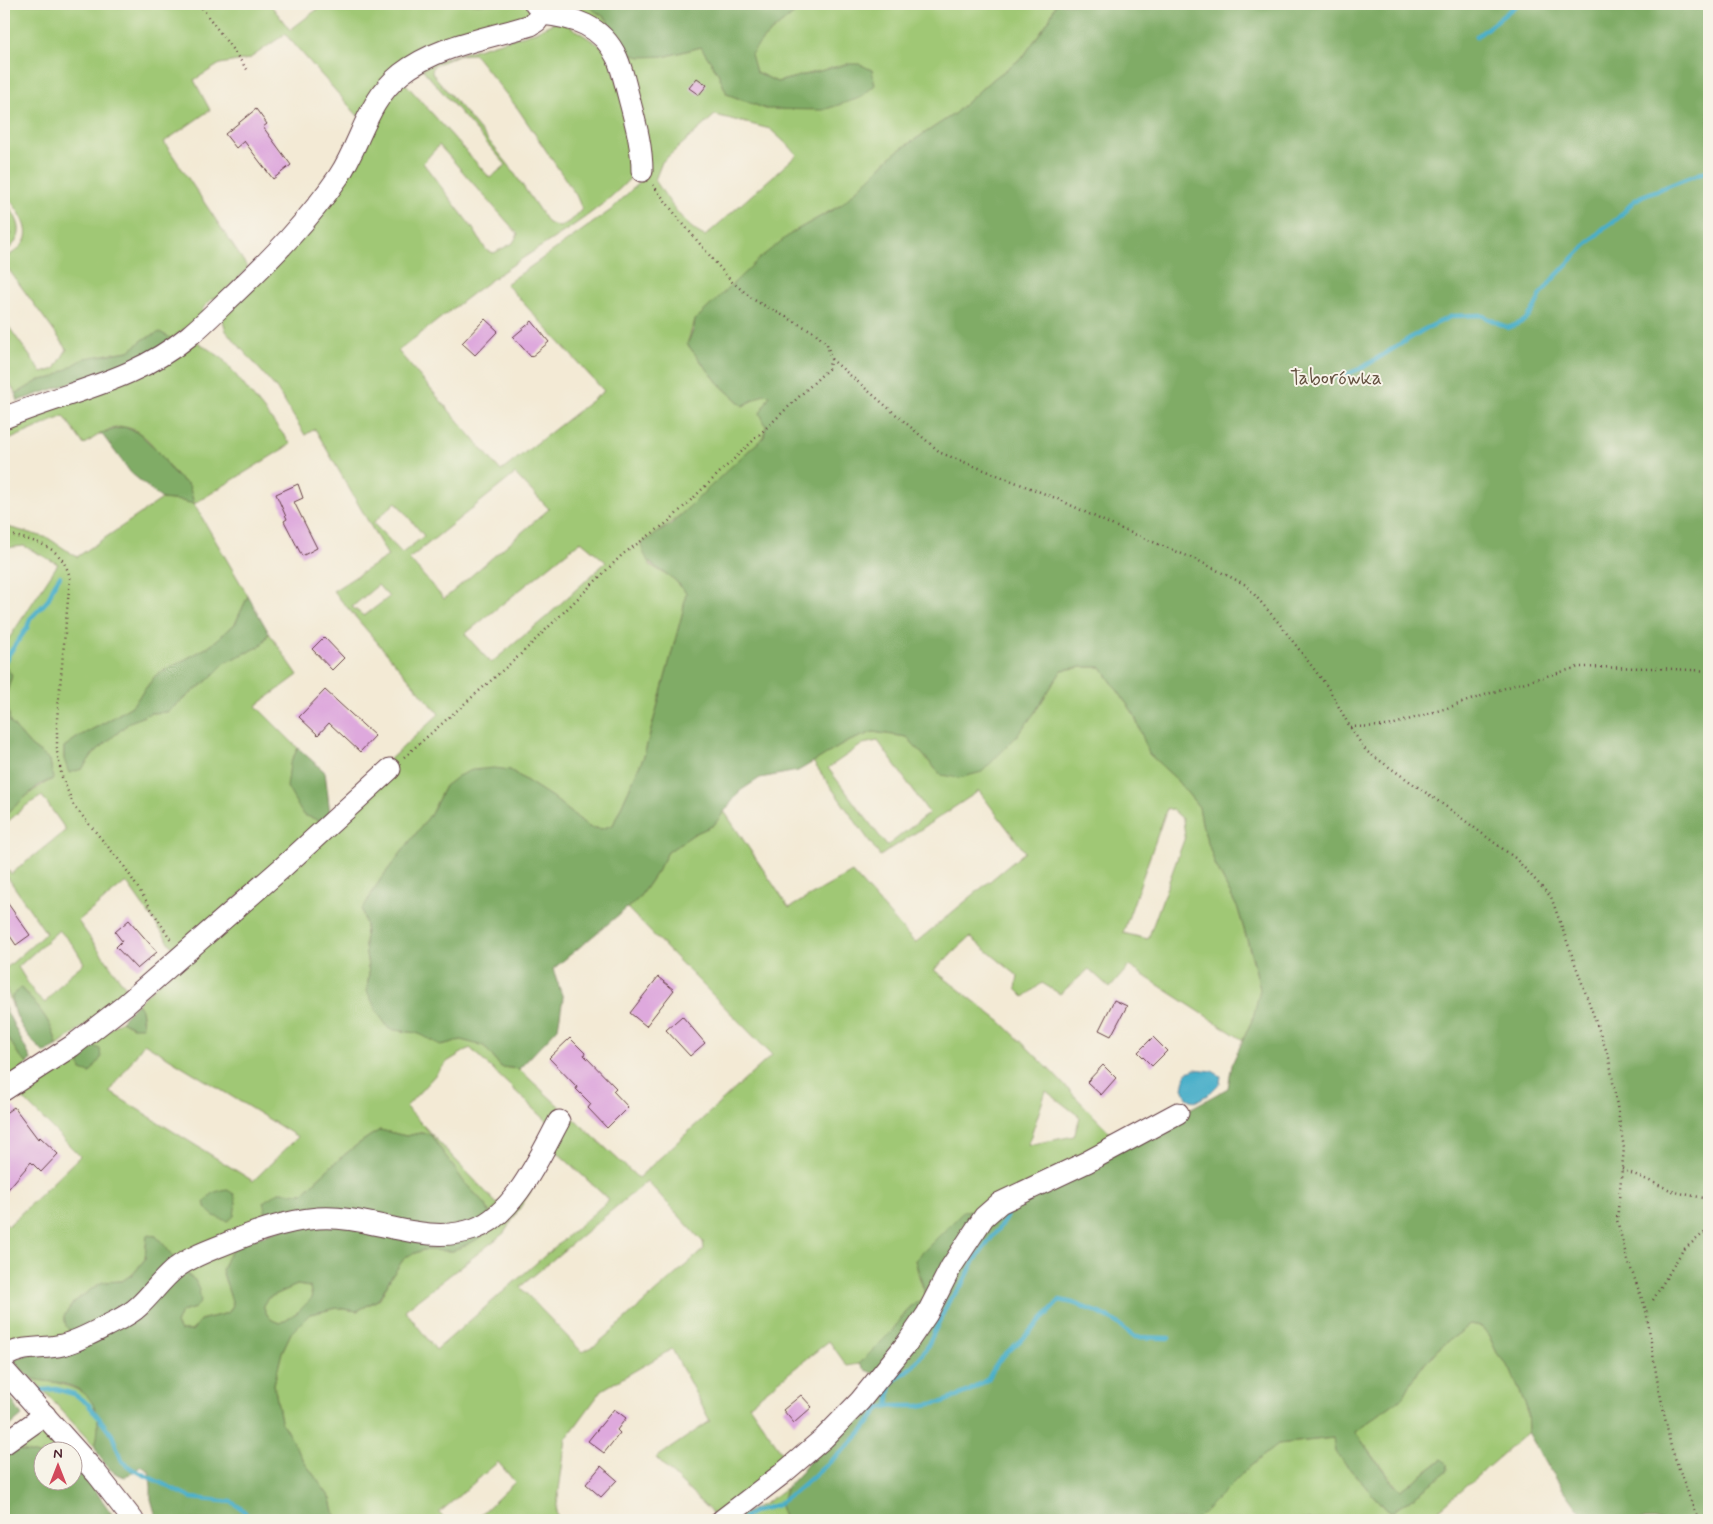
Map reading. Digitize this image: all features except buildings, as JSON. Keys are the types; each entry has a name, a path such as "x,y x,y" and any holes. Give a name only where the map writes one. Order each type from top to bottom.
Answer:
{"street":[{"path":"4,418 128,374 162,357 204,322 273,256 303,222 346,164 366,119 387,86 414,65 437,53 531,25 538,21 538,9 590,26 609,44 617,58 641,143 642,170"},
{"path":"4,1090 89,1033 124,1006 281,870 390,769"},
{"path":"722,1520 782,1474 824,1438 860,1401 907,1343 927,1314 952,1267 984,1217 992,1209 1000,1203 1087,1162 1178,1112"},
{"path":"134,1520 5,1367 21,1349 64,1345 115,1322 138,1307 176,1268 193,1257 261,1230 288,1222 319,1218 344,1218 434,1235 456,1234 475,1229 491,1220 515,1197 534,1169 559,1121"},
{"path":"4,1444 42,1412"}],"path":[{"path":"199,4 249,72"},
{"path":"390,769 520,654 624,554 668,522 828,369 831,359 827,344 814,332 754,300 731,281 679,219 642,170"},
{"path":"831,359 941,453 1058,499 1112,525 1197,560 1246,585 1278,622 1327,686 1366,751 1448,808 1515,858 1551,897 1609,1058 1624,1148 1616,1220 1626,1255 1646,1310 1657,1379 1671,1447 1698,1520"},
{"path":"4,533 44,544 66,564 70,578 57,719 57,752 62,777 74,806 124,866 182,955"},
{"path":"1350,727 1388,726 1511,686 1579,667 1656,668 1709,672"},
{"path":"1622,1169 1675,1192 1709,1199"},
{"path":"1652,1300 1684,1250 1709,1229"}],"green space":[{"path":"4,4 270,4 290,30 322,4 527,4 530,7 529,17 471,34 358,116 285,34 249,59 220,64 194,80 210,110 164,142 248,268 220,296 212,299 203,308 202,314 172,339 144,339 129,351 107,354 52,378 40,380 16,394 4,373 4,320 42,373 55,369 67,349 6,266 4,266 4,259 23,244 26,231 21,216 4,192"},
{"path":"543,4 585,4 607,19 613,37"},
{"path":"585,4 802,4 797,11 764,38 751,54 756,72 777,82 847,64 859,64 872,70 875,85 860,98 823,110 766,109 727,94 718,73 701,47 667,56 641,57 624,53 613,37 607,19"},
{"path":"802,4 1056,4 1049,20 1023,57 988,83 954,114 896,152 841,205 793,232 695,320 687,344 719,384 743,406 763,394 771,395 764,437 695,502 652,536 650,565 674,579 686,593 683,611 644,756 613,825 601,829 589,827 552,797 510,770 445,786 431,814 380,880 362,910 366,926 365,947 369,973 367,991 389,1029 417,1033 441,1045 461,1040 484,1046 501,1067 519,1069 560,1107 536,1157 490,1215 486,1205 464,1182 430,1134 420,1133 406,1136 380,1130 349,1151 303,1193 295,1193 273,1222 176,1262 156,1236 147,1235 145,1259 134,1273 122,1281 103,1282 74,1302 64,1316 72,1335 4,1349 4,1221 8,1226 80,1156 14,1090 90,1044 121,1021 133,1027 143,1020 141,1009 137,1004 439,714 333,591 388,556 315,429 305,435 276,388 226,331 222,317 404,82 490,178 506,165 423,70 436,61 535,32 553,23 563,22 607,50 625,105 633,175 603,204 586,217 498,275 398,351 501,471 604,391 506,284 611,210 648,173 624,53 667,56 701,47 718,73 727,94 766,109 847,64 777,82 756,72 750,54 764,38 797,11","holes":["474,54 518,109 576,195 582,209 573,219 560,227 548,223 508,164 432,73 433,66 458,55","715,115 770,129 797,155 705,236 684,220 655,180 662,162","439,145 518,234 513,243 494,253 486,250 474,230 423,163","515,474 549,509 444,599 409,559","396,502 424,536 402,553 373,523","581,541 606,562 545,618 491,663 465,634","378,585 389,597 364,616 352,607","144,1043 298,1137 253,1181 110,1092","470,1048 548,1122 524,1171 497,1204 406,1107 447,1062"]},
{"name":"Taborówka","path":"1056,4 1709,4 1709,1520 1586,1520 1549,1469 1528,1432 1527,1408 1510,1369 1497,1353 1489,1336 1482,1327 1470,1325 1438,1349 1417,1372 1404,1396 1355,1432 1395,1486 1401,1490 1442,1460 1447,1465 1448,1470 1392,1512 1386,1510 1335,1452 1333,1438 1278,1444 1247,1469 1196,1520 785,1520 780,1506 787,1487 802,1471 877,1375 865,1370 859,1364 891,1332 910,1307 926,1297 915,1260 964,1211 974,1210 982,1215 1122,1146 1228,1088 1232,1064 1253,1018 1260,989 1238,909 1215,864 1203,828 1199,807 1174,777 1149,754 1134,714 1101,667 1062,670 1033,715 1016,737 982,772 959,778 941,775 907,737 873,732 847,742 798,771 760,778 740,791 714,825 694,834 668,852 638,899 553,969 563,998 558,1028 519,1069 501,1067 484,1046 461,1040 441,1045 417,1033 389,1029 377,1012 367,991 369,973 365,947 366,926 362,910 380,880 431,814 445,786 458,776 472,770 494,768 510,770 552,797 589,827 601,829 613,825 644,756 683,611 686,593 680,585 649,561 641,544 671,524 764,437 766,426 760,413 770,395 763,394 743,406 719,384 687,344 693,331 695,320 761,257 793,232 841,205 896,152 954,114 988,83 1023,57 1049,20"},
{"path":"4,200 14,214 19,227 19,234 17,240 4,253 4,239 11,234 4,224"},
{"path":"160,332 172,339 136,361 18,401 16,394 40,380 52,378 85,358 129,351 144,339"},
{"path":"196,341 222,358 291,444 194,504 189,485 176,475 139,432 117,427 102,433 84,445 64,416 4,442 4,424"},
{"path":"124,427 139,433 158,451 175,475 189,485 194,504 162,499 131,473 101,433"},
{"path":"162,499 194,504 248,596 235,624 210,646 156,675 132,706 64,747 64,759 82,769 93,754 130,722 151,713 167,712 208,680 226,662 261,646 269,633 298,675 256,706 298,748 290,764 321,821 176,952 126,882 78,921 129,992 57,1046 48,1022 21,988 12,996 13,1008 4,982 4,970 46,933 4,872 4,864 11,874 66,830 42,796 27,805 4,825 4,816 33,791 53,779 50,760 31,746 10,722 6,695 12,675 4,665 4,646 58,564 24,546 4,548 4,526 48,538 77,557","holes":["59,930 73,945 84,963 68,976 45,1003 34,993 18,967"]},
{"path":"248,596 269,633 261,646 226,662 208,680 167,712 151,713 130,722 93,754 82,769 69,773 64,759 64,747 132,706 156,675 210,646 235,624"},
{"path":"4,665 12,675 6,695 10,722 31,746 50,760 53,779 39,785 4,816"},
{"path":"1101,667 1134,714 1150,754 1174,777 1199,807 1203,828 1215,864 1238,909 1261,989 1253,1018 1243,1040 1129,966 1110,988 1089,969 1060,994 1042,983 1024,997 1016,989 1018,976 970,937 934,970 1001,1022 1117,1140 982,1215 964,1211 915,1260 926,1297 910,1307 891,1332 867,1357 859,1364 847,1366 829,1341 749,1405 789,1463 715,1516 656,1458 710,1421 672,1349 602,1390 566,1439 556,1512 559,1520 475,1520 515,1482 498,1462 439,1513 446,1520 336,1520 331,1499 305,1463 281,1421 274,1384 282,1352 291,1333 310,1314 337,1308 357,1311 380,1299 390,1279 405,1257 423,1250 453,1251 542,1160 568,1113 638,1178 772,1055 627,908 638,899 668,852 694,834 714,825 724,811 789,908 852,872 915,943 1025,852 979,791 880,856 813,762 847,742 873,732 907,737 941,775 1033,715 1062,670","holes":["878,741 929,813 887,846 828,768 863,744","1167,808 1183,819 1185,837 1148,939 1123,933","1046,1091 1080,1117 1074,1136 1028,1145","556,1151 609,1200 436,1350 405,1310 504,1233","647,1181 703,1242 704,1249 596,1345 582,1352 520,1287"]},
{"path":"298,748 325,772 330,813 321,821 303,815 287,787 290,764"},
{"path":"21,988 44,1015 55,1037 57,1046 44,1053 27,1034 15,1013 12,996"},
{"path":"137,1004 141,1009 143,1027 133,1027 121,1021"},
{"path":"4,1006 31,1059 28,1064 20,1057 4,1031"},
{"path":"4,1031 28,1064 4,1082"},
{"path":"90,1044 100,1049 101,1058 90,1073 81,1070 79,1061 80,1052"},
{"path":"380,1130 406,1136 420,1133 430,1134 464,1182 486,1205 490,1215 490,1230 476,1240 453,1251 423,1250 405,1257 379,1299 357,1311 337,1308 310,1314 291,1333 282,1352 274,1384 281,1421 305,1463 331,1499 336,1520 157,1520 151,1499 149,1471 141,1466 126,1477 121,1476 103,1462 97,1452 95,1447 98,1425 97,1415 89,1398 72,1386 30,1377 23,1372 14,1360 72,1335 66,1326 64,1316 74,1302 103,1282 122,1281 134,1273 145,1259 147,1235 156,1236 182,1271 195,1280 199,1289 201,1302 195,1308 181,1312 176,1324 180,1331 192,1331 200,1320 228,1313 233,1305 222,1270 227,1258 236,1245 280,1230 267,1217 263,1202 279,1192 303,1193 340,1159 369,1136","holes":["297,1285 310,1287 312,1298 298,1312 280,1323 267,1315 263,1305 268,1298"]},
{"path":"226,1189 234,1194 236,1202 234,1216 228,1221 213,1215 204,1203 212,1193"},
{"path":"236,1245 222,1270 233,1305 228,1313 200,1320 192,1331 180,1331 176,1324 181,1312 195,1308 182,1271"},
{"path":"297,1285 310,1287 312,1298 298,1312 280,1323 271,1319 263,1305 268,1298"},
{"path":"1470,1325 1482,1327 1489,1336 1497,1353 1510,1369 1527,1408 1528,1432 1427,1520 1196,1520 1247,1469 1278,1444 1334,1438 1335,1452 1386,1510 1392,1512 1425,1489 1448,1470 1442,1460 1401,1490 1355,1432 1404,1396 1417,1372 1438,1349"},
{"path":"32,1378 63,1384 86,1395 93,1403 98,1414 95,1447"},
{"path":"4,1387 22,1416 4,1431"},
{"path":"33,1433 43,1434 54,1442 32,1442 32,1454 13,1447"},
{"path":"4,1442 18,1450 32,1454 32,1492 82,1492 82,1476 116,1520 4,1520"},
{"path":"787,1487 780,1506 785,1520 731,1520 767,1502"}],"water":[{"path":"1195,1069 1212,1071 1221,1076 1220,1083 1209,1094 1195,1102 1187,1098 1183,1088 1186,1073"}],"waterway":[{"path":"1476,37 1518,4"},
{"path":"1337,378 1362,368 1423,330 1452,316 1481,315 1508,328 1524,321 1532,312 1542,293 1552,280 1586,245 1617,219 1634,201 1642,196 1709,170"},
{"path":"4,663 27,628 30,619 48,600 60,576"},
{"path":"888,1406 891,1383 914,1365 926,1349 949,1301 964,1282 973,1263 1007,1217"},
{"path":"741,1520 753,1512 777,1505 799,1489 848,1446 880,1408 888,1406 918,1406 943,1402 969,1391 988,1379 999,1360 1036,1326 1060,1300 1099,1313 1116,1322 1134,1337 1169,1338"},
{"path":"32,1391 56,1389 74,1394 88,1404 112,1435 122,1461 132,1469 192,1498 232,1502 242,1509 251,1520"},
{"path":"4,1395 17,1394"}]}
